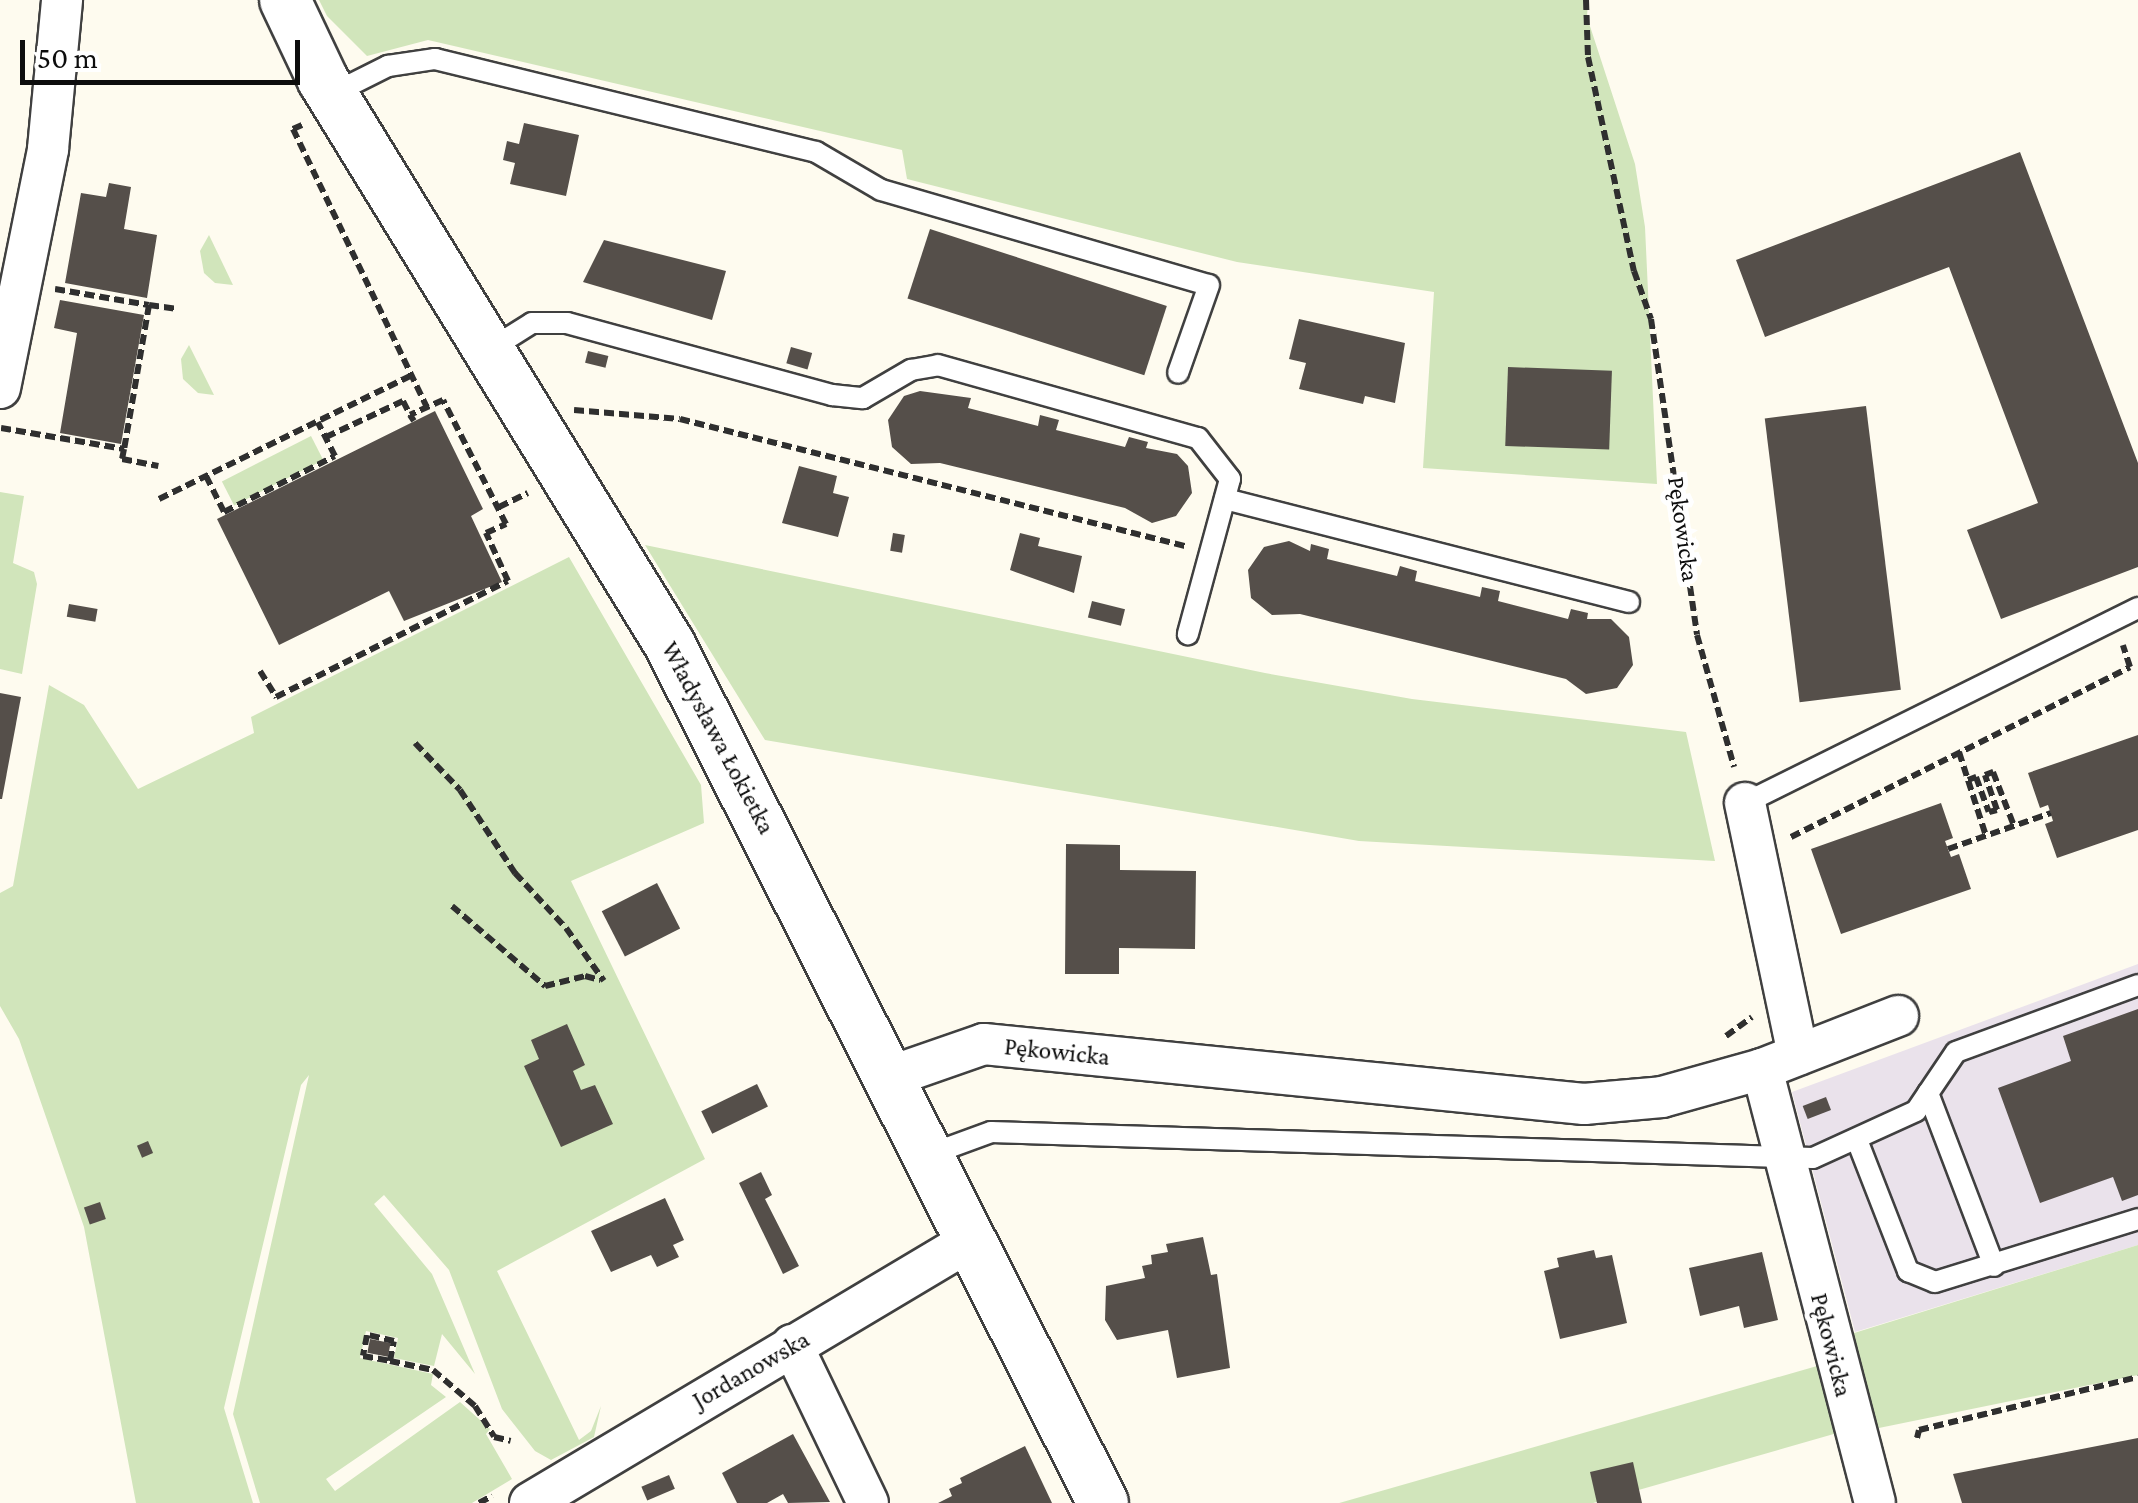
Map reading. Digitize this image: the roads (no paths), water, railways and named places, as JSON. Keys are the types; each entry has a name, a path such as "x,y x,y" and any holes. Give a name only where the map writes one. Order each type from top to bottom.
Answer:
{"street":[{"path":"0,388 48,149 62,0"},
{"name":"Władysława Łokietka","path":"285,0 332,94 670,645 892,1076 1103,1503"},
{"name":"Pękowicka","path":"1745,804 1780,1062 1788,1160 1875,1503"},
{"name":"Pękowicka","path":"892,1076 984,1044 1584,1104 1662,1097 1780,1062 1898,1016"},
{"name":"Jordanowska","path":"544,1500 792,1345 972,1239"},
{"path":"792,1345 868,1503"}],"lane":[{"path":"332,94 388,66 434,59 816,152 880,190 1208,285 1178,373"},
{"path":"489,350 532,323 567,323 832,395 862,398 911,370 938,365 1198,438 1230,479 1188,634"},
{"path":"1225,499 1629,602"},
{"path":"1745,804 2138,608"},
{"path":"931,1154 991,1132 1813,1158 1916,1111 1956,1052 2138,985"},
{"path":"1928,1093 1994,1266"},
{"path":"1857,1140 1908,1272 1935,1282 2138,1219"}]}
